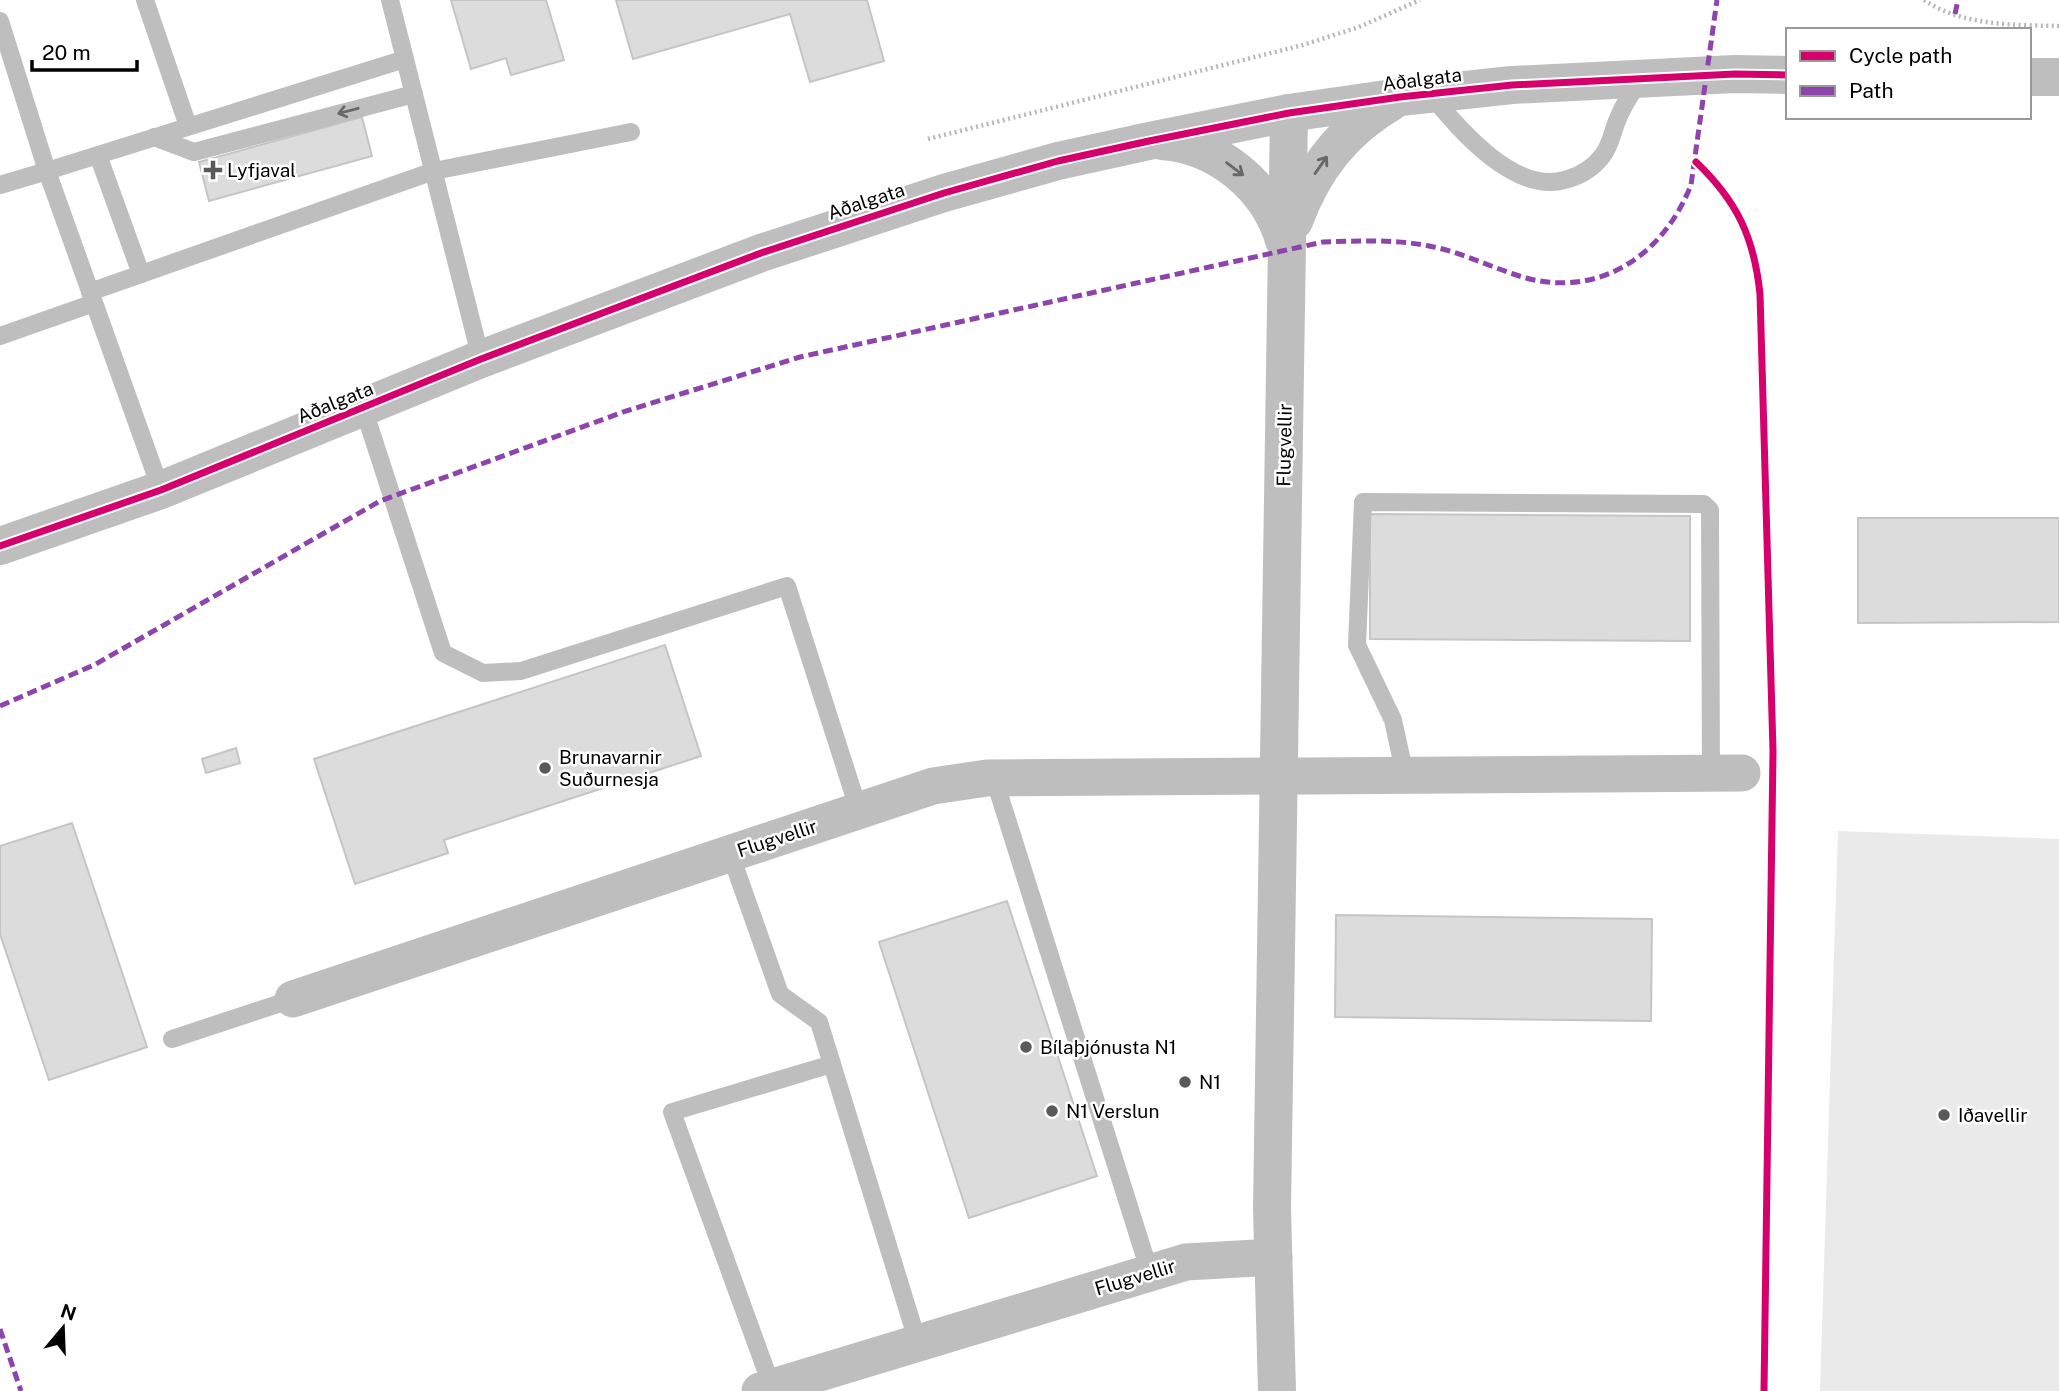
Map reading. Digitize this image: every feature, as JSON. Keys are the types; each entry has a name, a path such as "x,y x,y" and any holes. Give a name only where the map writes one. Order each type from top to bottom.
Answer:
{"street":[{"name":"Aðalgata","path":"0,546 161,490 481,359 761,253 852,222 1033,168 1289,113 1415,96 1512,85 1735,74 1786,75"},
{"path":"2031,77 2059,77"},
{"path":"1287,250 1303,197 1315,173 1331,151 1367,118 1415,96"},
{"name":"Flugvellir","path":"1277,1391 1274,1257 1289,113"},
{"path":"1149,141 1175,142 1200,149 1244,176 1272,209 1287,250"},
{"name":"Flugvellir","path":"293,999 933,786 994,778 1727,773"},
{"name":"Flugvellir","path":"766,1389 1186,1262 1274,1257"}],"lane":[{"path":"145,0 188,127"},
{"path":"390,0 481,359"},
{"path":"0,21 47,171 161,490"},
{"path":"0,185 405,59"},
{"path":"1415,96 1515,174 1546,183 1577,177 1602,157 1610,144 1627,99 1641,79"},
{"path":"154,137 194,152 414,94"},
{"path":"0,337 141,274 433,172 631,132"},
{"path":"98,155 141,274"},
{"path":"363,407 443,653 483,673 521,670 787,586 859,811"},
{"path":"1405,775 1393,720 1357,645 1363,502 1704,504 1710,510 1727,773"},
{"path":"994,778 1150,1272"},
{"path":"730,853 780,994 819,1022 918,1343"},
{"path":"172,1039 293,999"},
{"path":"766,1389 672,1112 832,1064"}],"path":[{"path":"929,139 1303,45 1359,27 1420,0"},
{"path":"1924,0 1936,8 1994,24 2059,26"}],"shaded area":[{"name":"Iðavellir","path":"1838,831 2059,839 2059,1391 1820,1391"}],"building":[{"path":"451,0 546,0 564,60 511,75 506,58 471,69"},
{"path":"616,0 867,0 884,61 810,82 790,14 633,59"},
{"path":"362,117 372,156 209,201 199,162"},
{"path":"1370,514 1690,516 1690,641 1370,639"},
{"path":"1858,518 2059,518 2059,622 1858,623"},
{"path":"665,645 701,756 444,840 448,853 355,884 314,759"},
{"path":"236,748 240,763 206,773 202,759"},
{"path":"72,823 147,1047 49,1080 0,934 0,846"},
{"path":"1007,901 1097,1176 969,1218 879,942"},
{"path":"1336,915 1652,919 1651,1021 1335,1017"}],"marked path":[{"path":"0,706 96,664 380,501 626,411 800,357 1323,242 1390,241 1429,246 1454,252 1526,278 1554,283 1580,282 1604,276 1647,250 1679,210 1691,185 1717,0"},
{"path":"1955,14 1958,0"},
{"path":"0,1329 21,1391"}],"cycle path":[{"path":"0,546 161,490 481,359 761,253 944,193 1058,161 1289,113 1400,97 1512,85 1735,74 1786,75"},
{"path":"1696,162 1722,191 1741,221 1753,255 1760,294 1773,751 1764,1391"}],"place":[{"name":"Lyfjaval","path":"213,170"},
{"name":"Brunavarnir Suðurnesja","path":"545,768"},
{"name":"Bílaþjónusta N1","path":"1026,1047"},
{"name":"N1","path":"1185,1082"},
{"name":"N1 Verslun","path":"1052,1111"},
{"name":"Iðavellir","path":"1944,1115"}]}
